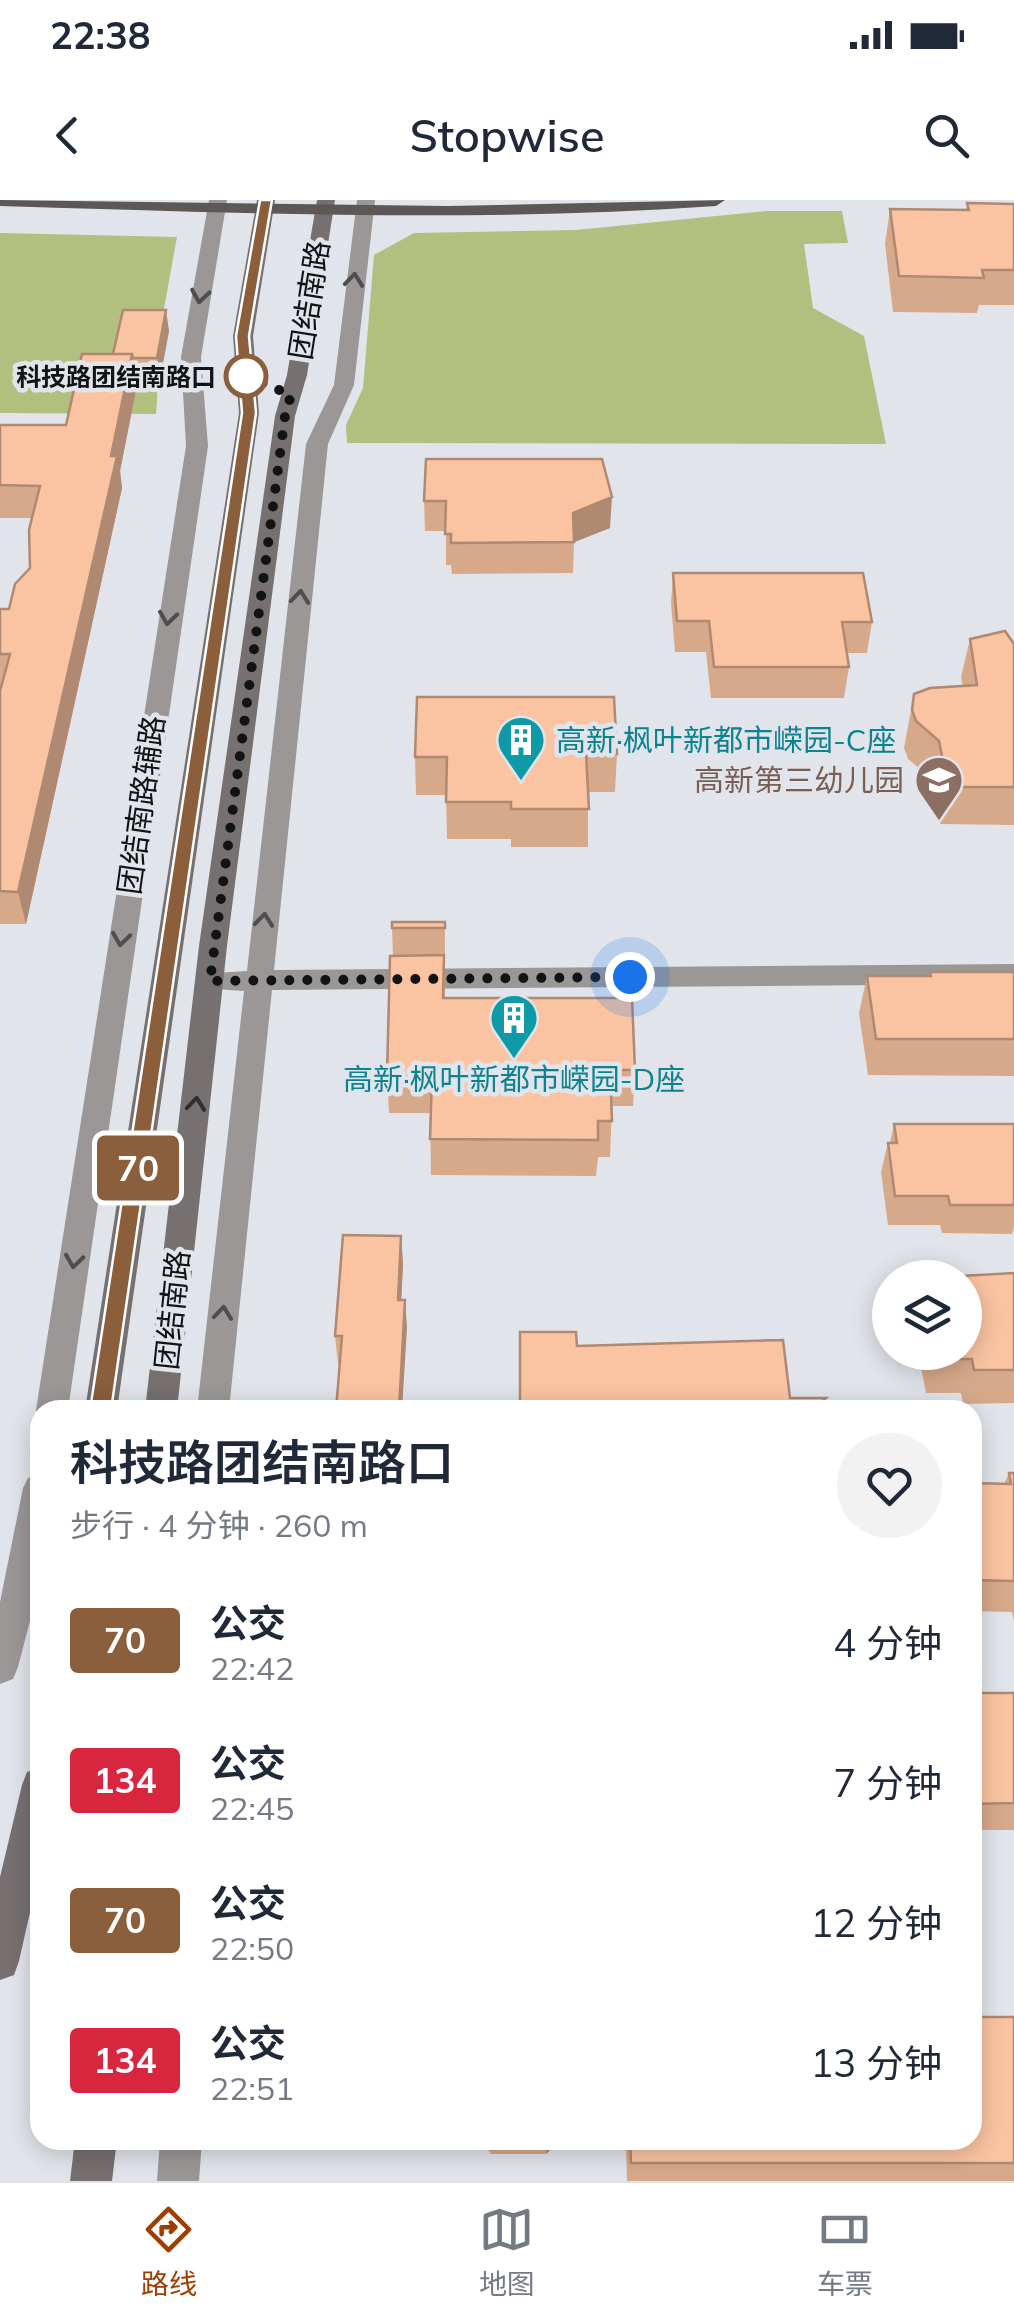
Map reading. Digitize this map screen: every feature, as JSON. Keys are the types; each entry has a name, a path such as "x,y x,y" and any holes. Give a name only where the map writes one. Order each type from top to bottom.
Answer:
{"main road":[{"path":"0,200 630,206 716,200"},
{"name":"团结南路","path":"102,1400 249,413 243,336 266,204"},
{"name":"团结南路","path":"162,1400 210,981 285,416 297,375 326,204"},
{"path":"0,1960 30,1829"},
{"path":"91,2181 95,2150"}],"street":[{"name":"团结南路辅路","path":"53,1400 177,556 197,446 191,357 217,203"},
{"path":"213,1400 317,444 344,385 365,204"},
{"path":"210,981 1014,974"},
{"path":"0,1667 30,1558"},
{"path":"178,2181 180,2150"}],"green space":[{"path":"766,211 842,211 848,243 804,244 813,308 864,336 886,444 347,443 346,425 363,388 374,255 414,233 576,230"},
{"path":"0,233 177,237 163,314 156,414 0,413"}],"building":[{"path":"967,203 1014,204 1014,270 982,270 984,278 899,276 890,209 969,210"},
{"path":"123,310 166,310 157,358 113,354"},
{"path":"82,354 132,354 111,456 117,456 18,892 0,891 0,691 10,654 0,654 0,609 9,609 15,584 30,568 29,530 40,486 0,485 0,425 66,425"},
{"path":"426,459 602,459 612,497 573,513 574,542 451,543 451,534 445,534 446,501 424,501"},
{"path":"673,573 863,573 872,622 842,622 849,667 714,667 709,621 677,621"},
{"path":"1005,631 1014,644 1014,787 948,787 939,741 916,721 912,710 914,694 930,688 977,685 970,639"},
{"path":"417,697 614,697 617,754 586,754 589,809 511,809 511,802 446,802 447,757 415,757"},
{"path":"392,922 445,922 445,928 392,928"},
{"name":"高新·枫叶新都市嵘园-D座","path":"444,955 443,998 632,998 635,1070 610,1070 612,1121 598,1121 598,1140 430,1139 432,1076 387,1076 390,956"},
{"path":"930,972 1014,972 1014,1039 876,1039 867,976 931,976"},
{"path":"894,1124 1014,1124 1014,1205 950,1205 948,1196 895,1196 888,1143 897,1143"},
{"path":"343,1235 401,1236 398,1300 405,1300 400,1400 337,1400 342,1336 335,1336"},
{"path":"1014,1273 1014,1370 982,1370 982,1275"},
{"path":"520,1332 576,1332 577,1346 783,1340 790,1398 826,1398 824,1400 520,1400"},
{"path":"1009,1473 1014,1473 1014,1581 982,1580 982,1483 1011,1484"},
{"path":"982,1693 1014,1693 1014,1803 982,1804"},
{"path":"982,2017 1014,2017 1014,2163 631,2163 630,2150 982,2150"}],"bus line":[{"name":"70","path":"103,1400 249,413 243,336 266,200"}],"place":[{"name":"科技路团结南路口","path":"246,376"},
{"name":"高新·枫叶新都市嵘园-C座","path":"521,782"},
{"name":"高新第三幼儿园","path":"939,822"},
{"name":"高新·枫叶新都市嵘园-D座","path":"514,1060"}],"route":[{"path":"246,376 291,395 285,416 210,981 630,977"}]}
